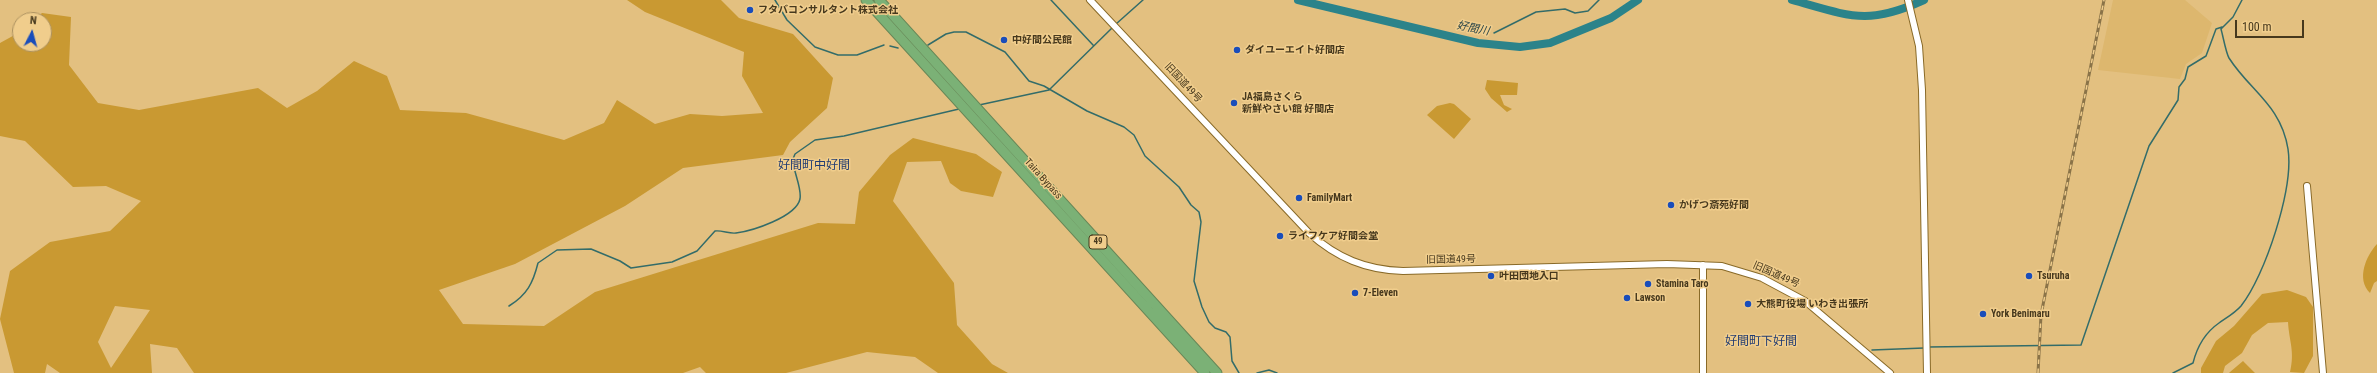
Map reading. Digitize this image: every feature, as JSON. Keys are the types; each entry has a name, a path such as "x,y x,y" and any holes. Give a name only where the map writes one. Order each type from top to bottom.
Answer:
{"highway":[{"name":"Taira Bypass","path":"866,0 1205,373"},
{"name":"Taira Bypass","path":"879,0 1217,373"}],"street":[{"name":"旧国道49号","path":"1090,0 1309,233 1328,249 1360,265 1385,270 1414,271 1667,264 1722,266 1752,274 1790,292 1816,309 1890,373"},
{"path":"1908,0 1920,46 1928,373"},
{"path":"2307,186 2323,373"},
{"path":"1703,266 1703,373"}],"shaded area":[{"path":"627,0 721,0 739,18 793,34 833,78 827,108 790,142 783,155 683,168 625,206 515,264 439,290 463,324 544,326 595,292 818,223 855,224 859,192 890,155 913,138 976,154 1002,172 993,197 961,191 950,183 941,161 907,162 893,201 954,283 957,325 992,364 1008,373 938,373 915,357 867,352 786,373 706,373 700,367 683,373 194,373 177,348 150,344 152,373 60,373 47,364 45,373 14,373 0,319 10,271 50,242 110,231 141,201 106,186 73,187 25,141 0,136 0,43 12,36 12,52 52,52 52,14 71,17 69,65 98,103 139,110 258,88 287,108 317,91 354,61 387,76 400,110 466,113 564,140 604,123 617,100 655,124 690,114 722,116 763,113 742,76 744,52 645,12","holes":["115,306 150,310 111,368 98,342"]},
{"path":"2113,0 2185,0 2212,23 2202,53 2186,64 2180,79 2098,70"},
{"path":"1487,80 1518,83 1517,95 1500,95 1504,105 1512,109 1507,112 1491,98 1485,89"},
{"path":"1450,103 1454,104 1471,119 1454,139 1427,115 1437,106"},
{"path":"2377,244 2377,281 2374,283 2370,293 2364,281 2364,268 2369,255"},
{"path":"2287,290 2306,297 2313,307 2313,356 2304,373 2290,372 2292,352 2288,322 2268,323 2252,335 2242,353 2225,366 2223,373 2201,373 2201,368 2216,341 2234,326 2262,294"},
{"path":"2243,361 2255,373 2229,373 2230,372"}],"waterway":[{"path":"775,0 787,20 815,47 838,55 857,55 884,45"},
{"path":"1051,0 1093,45"},
{"path":"1116,24 1143,0"},
{"name":"好間川","path":"1298,0 1478,43 1520,47 1550,43 1611,18 1638,0"},
{"path":"1494,33 1536,12 1565,9 1575,13 1588,11 1599,0"},
{"name":"好間川","path":"1792,0 1844,14 1858,16 1872,16 1887,13 1924,0"},
{"path":"2173,373 2193,363 2197,351 2206,335 2214,327 2239,309 2250,292 2268,253 2276,231 2287,186 2289,166 2288,149 2279,121 2264,99 2237,70 2229,58 2221,29 2233,17 2242,0"},
{"path":"979,105 1049,90 1113,27"},
{"path":"1928,347 2081,345 2149,146 2178,100 2179,87 2185,79 2188,67 2206,56 2216,29 2222,27"},
{"path":"928,45 946,34 966,32 1005,52 1029,81 1044,86 1087,111 1124,127 1134,135 1145,156 1179,187 1191,205 1199,212 1201,222 1194,281 1202,307 1209,322 1215,328 1226,332 1230,337 1232,361 1239,373"},
{"path":"890,46 898,48"},
{"path":"509,306 525,293 534,277 538,263 557,250 591,249 620,261 631,268 672,262 697,251 715,231 733,233 743,232 772,222 791,212 797,206 800,199 799,184 794,169 793,159 795,154 815,140 844,136 959,109"},
{"path":"1872,350 1924,348"},
{"path":"1257,373 1269,370 1277,373"}],"railway":[{"path":"2038,373 2041,315 2104,0"}],"place":[{"name":"フタバコンサルタント株式会社","path":"750,10"},
{"name":"中好間公民館","path":"1004,40"},
{"name":"ダイユーエイト好間店","path":"1237,50"},
{"name":"JA福島さくら 新鮮やさい館 好間店","path":"1234,103"},
{"name":"FamilyMart","path":"1299,198"},
{"name":"かげつ斎苑好間","path":"1671,205"},
{"name":"ライフケア好間会堂","path":"1280,236"},
{"name":"叶田団地入口","path":"1491,276"},
{"name":"Tsuruha","path":"2029,276"},
{"name":"Stamina Taro","path":"1648,284"},
{"name":"7-Eleven","path":"1355,293"},
{"name":"Lawson","path":"1627,298"},
{"name":"大熊町役場 いわき出張所","path":"1748,304"},
{"name":"York Benimaru","path":"1983,314"}],"district":[{"name":"好間町中好間","path":"814,166"},
{"name":"好間町下好間","path":"1761,342"}]}
